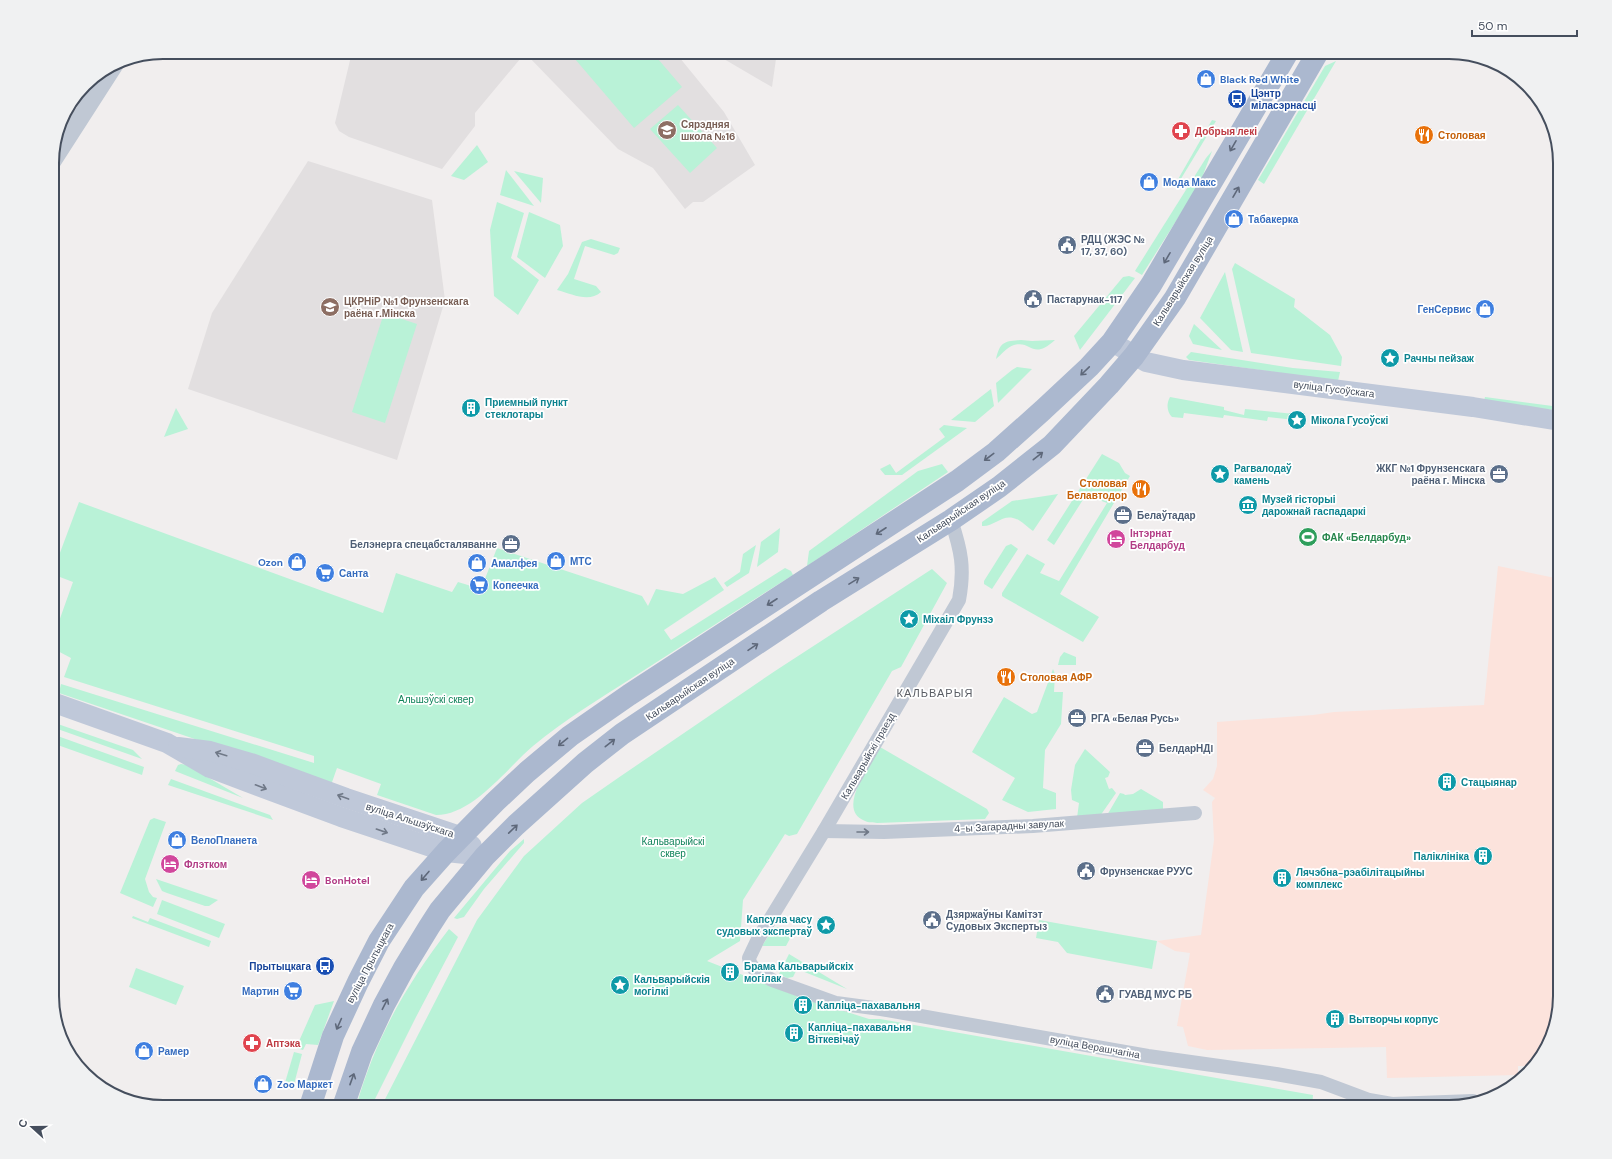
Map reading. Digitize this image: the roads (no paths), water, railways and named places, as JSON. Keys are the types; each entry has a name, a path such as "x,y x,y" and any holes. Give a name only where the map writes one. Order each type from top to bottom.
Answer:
{"main road":[{"path":"453,844 527,772 570,736 629,695 957,481 996,452 1090,367 1112,342 1152,285 1284,59"},
{"name":"Кальварыйская вуліца","path":"485,856 585,763 622,734 821,601 951,520 999,487 1052,445 1109,385 1134,356 1175,298 1314,59"},
{"name":"вуліца Гусоўскага","path":"1112,342 1146,362 1182,370 1473,407 1553,419"},
{"path":"933,497 951,520"},
{"name":"вуліца Альшэўскага","path":"59,705 174,746 210,750 251,763 346,798 453,844 485,856"},
{"name":"вуліца Прытыцкага","path":"312,1100 333,1036 379,941 414,888 453,844"},
{"path":"345,1100 362,1052 384,1005 404,968 440,910 485,856"}],"street":[{"path":"60,149 108,75"},
{"name":"Кальварыйскі праезд","path":"758,939 824,832 959,600 962,583 961,555 960,546 951,520"},
{"name":"4-ы Загарадны завулак","path":"824,832 884,832 1033,826 1195,813"},
{"name":"вуліца Верашчагіна","path":"758,939 749,958 750,963 755,970 772,980 836,1003 881,1009 1148,1056 1321,1082 1369,1100"}],"place":[{"name":"Black Red White","path":"1206,79"},
{"name":"Цэнтр міласэрнасці","path":"1237,99"},
{"name":"Сярэдняя школа №16","path":"667,130"},
{"name":"Добрыя лекі","path":"1181,131"},
{"name":"Столовая","path":"1424,135"},
{"name":"Мода Макс","path":"1149,182"},
{"name":"Табакерка","path":"1234,219"},
{"name":"РДЦ (ЖЭС № 17, 37, 60)","path":"1067,245"},
{"name":"Пастарунак-117","path":"1033,299"},
{"name":"ЦКРНіР №1 Фрунзенскага раёна г.Мінска","path":"330,307"},
{"name":"ГенСервис","path":"1485,309"},
{"name":"Рачны пейзаж","path":"1390,358"},
{"name":"Приемный пункт стеклотары","path":"471,408"},
{"name":"Мікола Гусоўскі","path":"1297,420"},
{"name":"Рагвалодаў камень","path":"1220,474"},
{"name":"ЖКГ №1 Фрунзенскага раёна г. Мінска","path":"1499,474"},
{"name":"Столовая Белавтодор","path":"1141,489"},
{"name":"Музей гісторыі дарожнай гаспадаркі","path":"1248,505"},
{"name":"Белаўтадар","path":"1123,515"},
{"name":"ФАК «Белдарбуд»","path":"1308,537"},
{"name":"Інтэрнат Белдарбуд","path":"1116,539"},
{"name":"Белэнерга спецабсталяванне","path":"511,544"},
{"name":"МТС","path":"556,561"},
{"name":"Ozon","path":"297,562"},
{"name":"Амалфея","path":"477,563"},
{"name":"Санта","path":"325,573"},
{"name":"Копеечка","path":"479,585"},
{"name":"Міхаіл Фрунзэ","path":"909,619"},
{"name":"Столовая АФР","path":"1006,677"},
{"name":"РГА «Белая Русь»","path":"1077,718"},
{"name":"БелдарНДI","path":"1145,748"},
{"name":"Стацыянар","path":"1447,782"},
{"name":"ВелоПланета","path":"177,840"},
{"name":"Паліклініка","path":"1483,856"},
{"name":"Флэтком","path":"170,864"},
{"name":"Фрунзенскае РУУС","path":"1086,871"},
{"name":"Лячэбна-рэабілітацыйны комплекс","path":"1282,878"},
{"name":"BonHotel","path":"311,880"},
{"name":"Дзяржаўны Камітэт Судовых Экспертыз","path":"932,920"},
{"name":"Капсула часу судовых экспертаў","path":"826,925"},
{"name":"Прытыцкага","path":"325,966"},
{"name":"Брама Кальварыйскіх могілак","path":"730,972"},
{"name":"Кальварыйскія могілкі","path":"620,985"},
{"name":"Мартин","path":"293,991"},
{"name":"ГУАВД МУС РБ","path":"1105,994"},
{"name":"Капліца-пахавальня","path":"803,1005"},
{"name":"Вытворчы корпус","path":"1335,1019"},
{"name":"Капліца-пахавальня Віткевічаў","path":"794,1033"},
{"name":"Аптэка","path":"252,1043"},
{"name":"Рамер","path":"144,1051"},
{"name":"Zoo Маркет","path":"263,1084"}],"district":[{"name":"КАЛЬВАРЫЯ","path":"935,693"}],"park label":[{"name":"Альшэўскі сквер","path":"436,699"},
{"name":"Кальварыйскі сквер","path":"673,846"}]}
